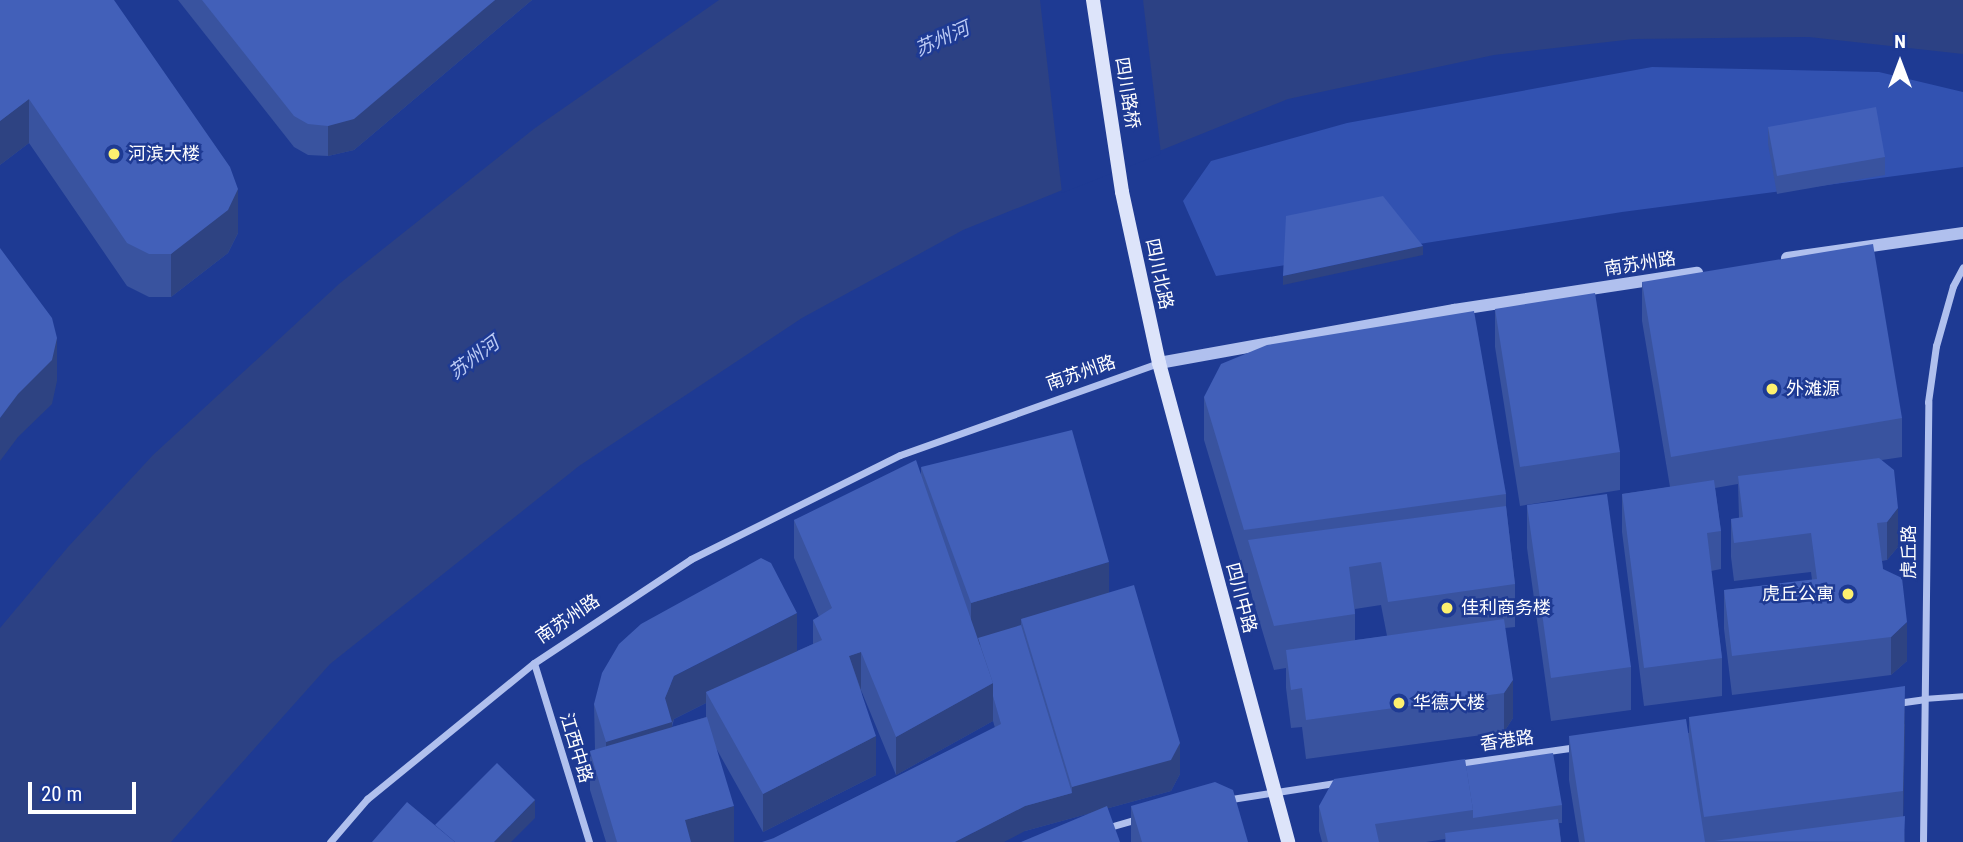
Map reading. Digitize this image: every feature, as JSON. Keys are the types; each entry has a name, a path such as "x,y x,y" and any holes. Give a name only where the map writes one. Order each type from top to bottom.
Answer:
{"main road":[{"name":"四川路桥","path":"1093,0 1122,192"},
{"name":"四川北路","path":"1122,192 1159,363"},
{"name":"四川中路","path":"1159,363 1288,842"}],"street":[{"path":"1766,262 1963,233"},
{"name":"虎丘路","path":"1923,842 1928,402 1936,346 1953,286 1963,267"},
{"name":"南苏州路","path":"330,842 366,799 534,663 691,559 900,455 1159,363 1454,310 1714,271"},
{"name":"江西中路","path":"534,663 589,842"},
{"path":"1884,705 1963,696"},
{"name":"香港路","path":"1449,765 1584,746"},
{"path":"1221,800 1355,779"},
{"path":"1098,831 1148,816"}],"shaded area":[{"path":"1652,67 1879,72 1963,92 1963,167 1622,212 1216,276 1183,201 1211,161 1347,123"}],"water":[{"name":"苏州河","path":"719,0 1963,0 1963,54 1809,37 1634,39 1494,55 1288,99 963,230 802,318 579,466 330,664 171,842 0,842 0,628 68,547 153,455 339,284 535,128"}],"pier":[{"path":"1040,0 1143,0 1161,154 1062,193"}],"building":[{"name":"河滨大楼","path":"0,0 114,0 230,167 238,189 228,210 171,254 149,254 127,243 29,99 0,121"},
{"path":"202,0 495,0 354,119 328,126 308,124 294,116"},
{"path":"1876,107 1885,157 1777,176 1768,127"},
{"path":"1383,196 1423,246 1283,276 1286,216"},
{"name":"外滩源","path":"1873,244 1902,418 1671,457 1642,282"},
{"path":"0,248 52,318 57,338 52,360 18,394 0,418"},
{"path":"1595,293 1620,452 1520,467 1495,309"},
{"path":"1474,311 1506,494 1244,530 1204,397 1221,364 1267,345"},
{"path":"1072,430 1109,562 971,603 921,467"},
{"path":"1879,458 1894,470 1898,508 1887,522 1877,523 1883,569 1902,578 1907,622 1891,637 1732,656 1724,590 1817,579 1811,533 1734,543 1731,519 1743,517 1738,476"},
{"path":"916,460 993,683 896,737 861,652 849,656 876,736 763,794 706,692 822,640 813,620 832,608 794,520"},
{"path":"1714,480 1721,531 1707,533 1722,658 1644,668 1622,494"},
{"path":"1607,494 1631,667 1551,678 1527,505"},
{"path":"1506,506 1515,584 1388,602 1381,562 1349,567 1355,614 1274,626 1248,540"},
{"path":"761,558 771,563 797,613 674,676 665,698 672,722 606,742 594,704 602,673 619,644 641,624"},
{"path":"1134,585 1180,743 1171,760 1072,787 1021,619"},
{"path":"1504,619 1513,680 1504,693 1306,720 1302,688 1291,690 1286,650"},
{"path":"1021,625 1072,793 1025,806 955,842 762,842 1001,724 993,696 993,683 978,638"},
{"path":"1905,686 1903,791 1704,817 1689,717"},
{"path":"707,717 734,806 685,820 691,842 617,842 590,751"},
{"path":"1686,719 1705,842 1585,842 1569,736"},
{"path":"1553,753 1562,805 1473,818 1466,766"},
{"path":"1465,759 1473,810 1375,824 1379,842 1328,842 1319,806 1334,779"},
{"path":"497,763 535,800 494,842 455,842 435,825"},
{"path":"1215,782 1233,790 1248,842 1142,842 1131,806"},
{"path":"407,802 455,842 372,842"},
{"path":"1107,806 1120,842 1021,842"},
{"path":"1905,816 1904,842 1714,841"},
{"path":"1558,819 1561,842 1446,842 1445,833"}],"place":[{"name":"河滨大楼","path":"114,154"},
{"name":"外滩源","path":"1772,389"},
{"name":"虎丘公寓","path":"1848,594"},
{"name":"佳利商务楼","path":"1447,608"},
{"name":"华德大楼","path":"1399,703"}]}
